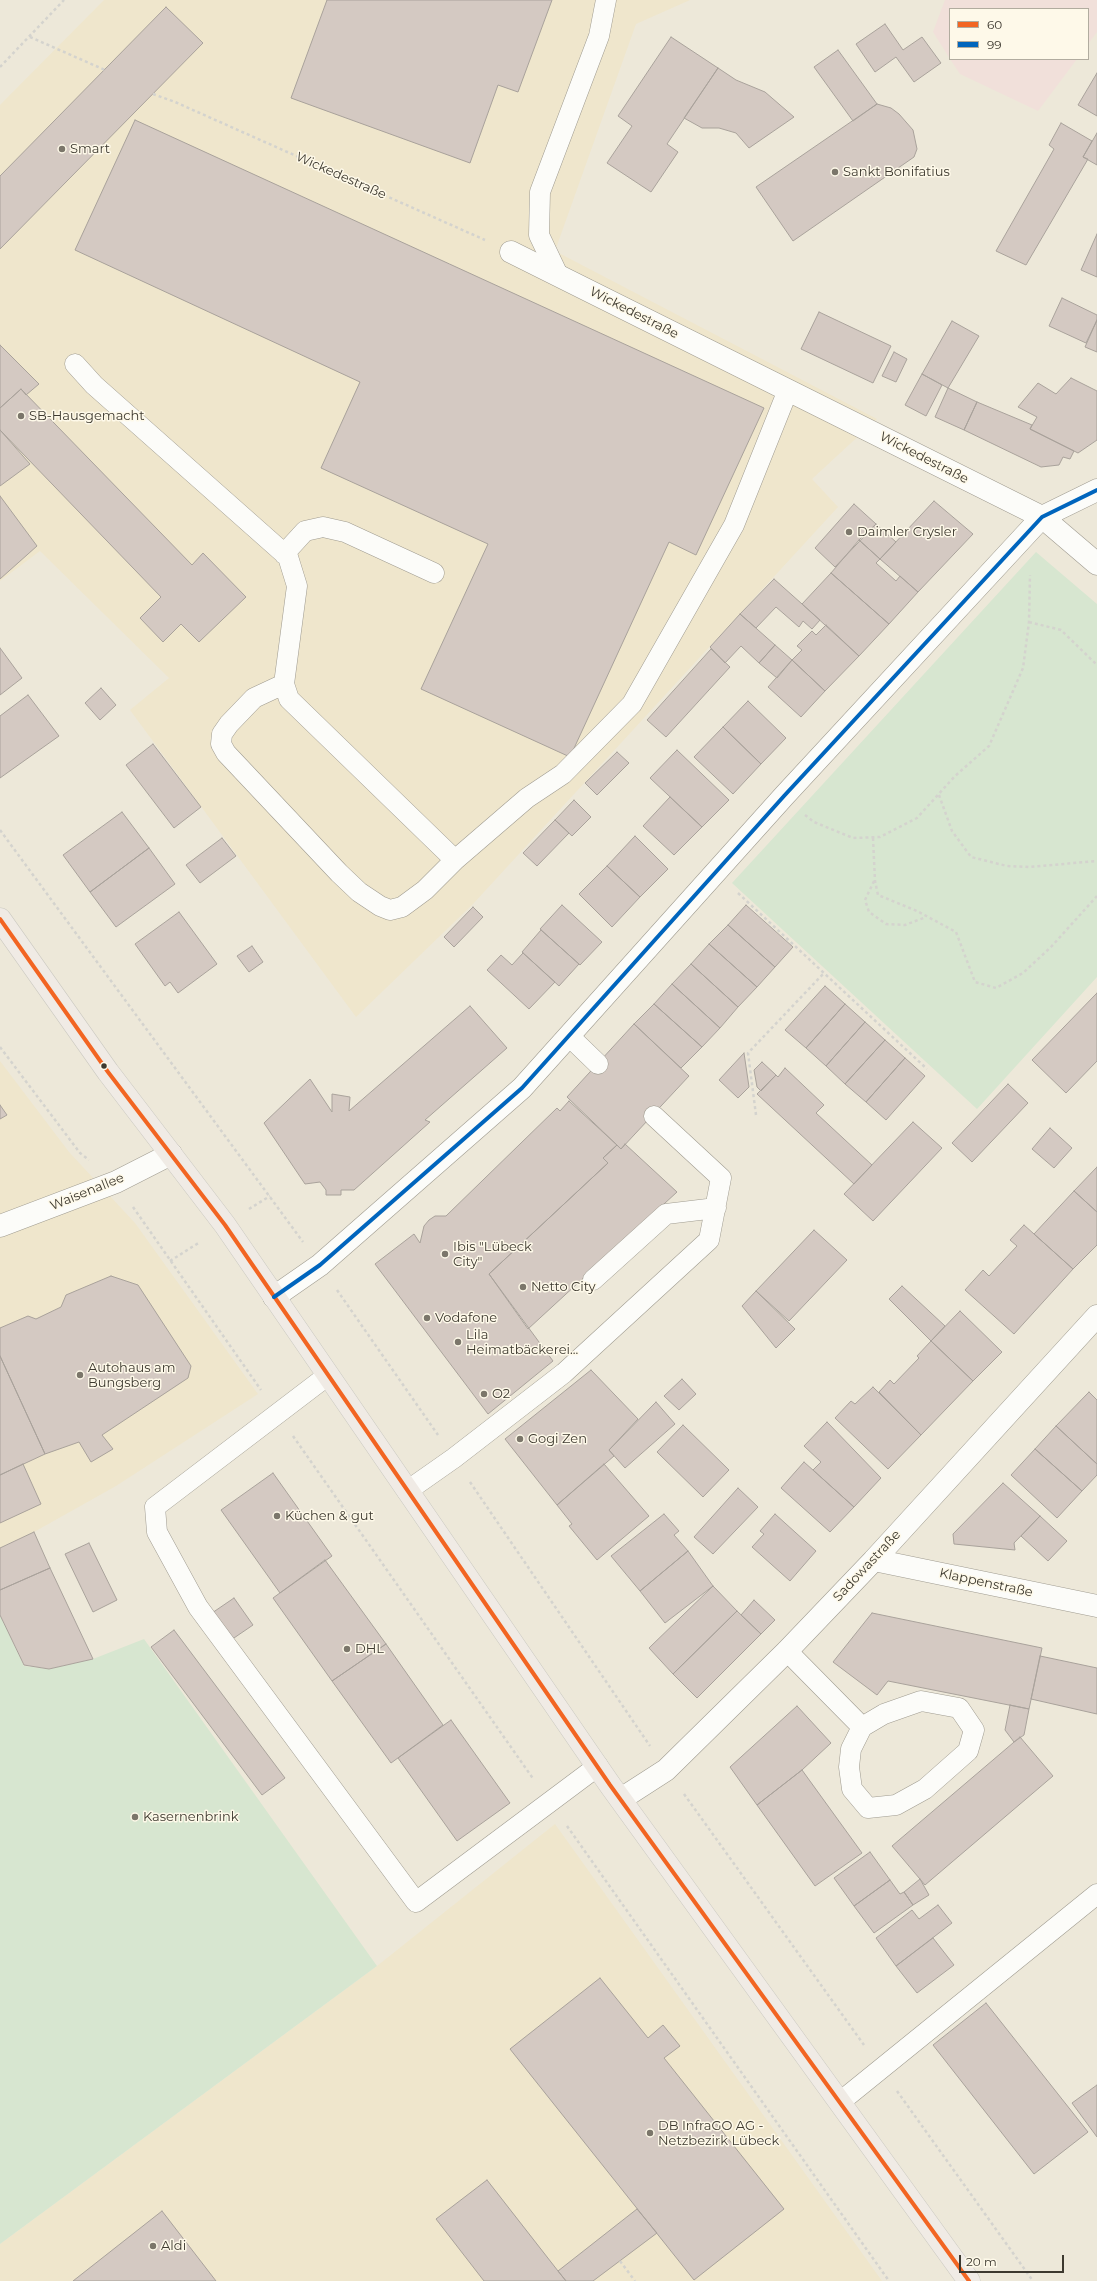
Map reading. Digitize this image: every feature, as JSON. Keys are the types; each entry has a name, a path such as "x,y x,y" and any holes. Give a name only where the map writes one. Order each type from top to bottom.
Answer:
{"main road":[{"path":"0,919 108,1072 225,1226 327,1376 621,1800 969,2281"}],"street":[{"name":"Wickedestraße","path":"511,252 1042,517 1097,564"},
{"path":"274,1298 320,1265 522,1088 784,796 1042,517 1097,490"},
{"name":"Waisenallee","path":"0,1226 116,1182 171,1154"},
{"name":"Sadowastraße","path":"621,1800 666,1770 787,1651 874,1560 1097,1316"},
{"name":"Klappenstraße","path":"874,1560 1097,1606"}],"lane":[{"path":"558,275 540,235 540,192 599,36 606,0"},
{"path":"75,364 94,385 288,557 296,586 284,684 289,699 455,860"},
{"path":"284,684 254,698 229,724 222,734 221,744 226,753 359,892 380,906 390,910 402,907 426,890 455,860 527,798 563,774 632,704 734,525 788,390"},
{"path":"284,554 305,531 323,527 345,532 434,573"},
{"path":"569,1036 598,1064"},
{"path":"407,1491 454,1458 570,1367 709,1240 722,1178 654,1116"},
{"path":"593,1280 666,1214 716,1208"},
{"path":"327,1376 155,1507 157,1532 198,1607 416,1902 549,1801 598,1766"},
{"path":"787,1651 862,1727"},
{"path":"921,1701 959,1708 974,1730 968,1751 925,1789 896,1805 868,1808 852,1789 850,1767 851,1750 862,1727 884,1714 921,1701"},
{"path":"840,2102 1097,1894"}],"path":[{"path":"0,67 64,0"},
{"path":"30,37 105,70"},
{"name":"Wickedestraße","path":"153,94 182,105 511,252"},
{"path":"784,796 814,822 853,838 880,837 917,818 939,794 989,746 1023,668 1029,622 1031,590 1027,533"},
{"path":"1029,622 1061,630 1097,665"},
{"path":"939,794 952,831 971,857 1007,866 1029,867 1097,861"},
{"path":"0,830 320,1265"},
{"path":"873,838 875,881 878,895 956,932 975,982 996,988 1023,973 1051,947 1097,896"},
{"path":"715,872 926,1069"},
{"path":"875,881 865,900 869,912 886,924 905,925 926,917"},
{"path":"756,1116 748,1053 824,973"},
{"path":"0,1047 80,1153 116,1182 549,1801 889,2281"},
{"path":"620,2261 635,2281"}],"shaded area":[{"path":"104,0 690,0 636,24 555,251 877,419 812,479 838,507 473,904 356,1017 130,710 169,678 40,551 0,581 0,105"},
{"path":"945,0 1097,0 1097,32 1089,43 1089,8 949,8 949,57 933,32"},
{"path":"951,60 1076,60 1038,111 960,74"},
{"path":"0,1061 69,1152 135,1223 258,1394 116,1486 34,1532 0,1548"},
{"path":"555,1824 882,2281 0,2281 0,2244 377,1966"}],"green space":[{"path":"1036,552 1097,604 1097,977 977,1109 732,883"},
{"name":"Kasernenbrink","path":"0,1615 24,1666 49,1669 93,1659 144,1639 377,1966 0,2244"}],"building":[{"path":"327,0 552,0 518,92 498,85 470,163 291,98"},
{"path":"166,7 203,43 0,249 0,176"},
{"path":"885,24 903,50 922,37 941,63 914,82 896,57 875,72 856,44"},
{"path":"671,37 718,68 667,144 678,152 651,192 607,163 632,126 618,116"},
{"path":"838,50 877,104 853,121 814,67"},
{"path":"718,68 736,80 765,92 794,117 749,148 736,133 719,128 702,128 684,118"},
{"path":"1097,73 1097,116 1078,105"},
{"name":"Sankt Bonifatius","path":"877,104 891,108 899,114 913,130 917,149 914,157 793,241 756,187"},
{"path":"135,120 764,408 696,555 669,542 570,757 421,689 488,544 321,468 360,382 75,250"},
{"path":"1061,123 1092,141 1083,157 1088,159 1026,265 996,251 1054,149 1049,145"},
{"path":"1097,133 1097,165 1083,157"},
{"path":"1097,234 1097,277 1081,270"},
{"path":"1062,298 1097,315 1097,320 1086,343 1049,326"},
{"path":"819,312 891,346 873,383 801,349"},
{"path":"1097,320 1097,352 1085,347"},
{"path":"952,321 979,336 948,388 922,374"},
{"path":"0,345 39,384 26,395 21,389 0,408"},
{"path":"894,352 907,359 896,382 882,376"},
{"path":"922,374 942,385 926,416 905,405"},
{"path":"1071,378 1097,391 1097,440 1078,453 1030,429 1037,417 1018,407 1038,383 1056,394"},
{"path":"948,388 977,402 964,430 935,417"},
{"path":"21,389 192,565 203,553 246,597 199,642 181,624 163,642 140,618 161,597 0,430 0,408"},
{"path":"977,402 1032,425 1030,429 1074,451 1070,459 1063,457 1059,465 1041,467 964,430"},
{"path":"0,430 30,464 0,486"},
{"path":"0,496 37,546 0,579"},
{"path":"934,501 973,534 918,592 880,559"},
{"name":"Daimler Crysler","path":"854,504 876,524 835,567 815,548"},
{"path":"876,524 896,542 880,559 859,540"},
{"path":"859,540 880,559 876,563 896,581 900,576 918,592 889,624 831,573"},
{"path":"831,573 889,624 859,656 802,604"},
{"path":"774,579 820,620 812,629 803,621 799,627 776,607 756,628 740,614"},
{"path":"740,614 775,645 759,663 741,646 725,663 710,647"},
{"path":"826,625 859,656 825,691 792,660 802,650 797,646 812,631 816,635"},
{"path":"775,645 792,660 777,678 759,663"},
{"path":"0,648 22,678 0,695"},
{"path":"711,649 730,667 666,737 647,720"},
{"path":"792,660 825,691 801,717 768,687"},
{"path":"101,688 116,705 100,720 85,703"},
{"path":"28,695 59,736 0,778 0,716"},
{"path":"748,701 786,738 761,764 723,727"},
{"path":"723,727 761,764 733,794 694,757"},
{"path":"153,744 201,807 174,828 126,765"},
{"path":"677,750 729,800 702,827 650,778"},
{"path":"617,752 629,763 597,795 585,783"},
{"path":"670,797 702,827 674,855 643,826"},
{"path":"574,800 591,817 572,836 555,820"},
{"path":"122,812 149,848 90,892 63,855"},
{"path":"555,820 569,833 537,866 523,853"},
{"path":"635,836 668,869 640,897 607,866"},
{"path":"222,838 236,856 200,883 186,865"},
{"path":"149,848 175,884 116,927 90,892"},
{"path":"607,866 640,897 612,927 579,894"},
{"path":"562,905 602,942 580,965 540,929"},
{"path":"746,905 793,947 775,967 728,925"},
{"path":"473,907 483,917 454,947 444,937"},
{"path":"179,912 217,964 178,993 170,982 165,986 135,944"},
{"path":"728,925 775,967 757,987 709,944"},
{"path":"541,930 579,964 559,986 522,952"},
{"path":"709,944 757,987 738,1007 691,964"},
{"path":"252,946 263,962 249,972 237,956"},
{"path":"523,953 555,982 529,1009 487,970 501,955 512,965"},
{"path":"691,964 738,1007 720,1028 672,984"},
{"path":"672,984 720,1028 702,1047 654,1004"},
{"path":"825,986 845,1004 806,1048 785,1030"},
{"path":"1097,993 1097,1061 1066,1093 1032,1060"},
{"path":"654,1004 702,1047 681,1068 634,1024"},
{"path":"845,1004 865,1022 826,1066 806,1048"},
{"path":"470,1006 507,1048 425,1120 430,1122 354,1190 341,1190 341,1195 326,1195 326,1190 320,1182 305,1184 264,1123 310,1079 332,1112 332,1094 350,1097 349,1111"},
{"path":"865,1022 885,1040 845,1084 826,1066"},
{"path":"634,1024 689,1076 621,1149 567,1097"},
{"path":"885,1040 905,1058 866,1102 845,1084"},
{"path":"744,1053 749,1087 738,1098 719,1080"},
{"path":"905,1058 925,1076 886,1120 866,1102"},
{"path":"762,1062 776,1075 761,1091 757,1087 754,1070"},
{"path":"785,1068 824,1105 816,1113 872,1165 854,1184 757,1094 776,1075 778,1077"},
{"path":"1008,1084 1028,1103 972,1162 952,1143"},
{"path":"569,1101 617,1145 603,1158 608,1163 489,1274 553,1361 488,1414 375,1264 414,1234 420,1243 424,1226 429,1220 435,1216 446,1216 557,1108 560,1111"},
{"path":"0,1105 7,1115 0,1119"},
{"path":"913,1122 942,1148 873,1221 844,1194"},
{"path":"1050,1128 1072,1148 1054,1168 1032,1149"},
{"path":"625,1144 677,1192 528,1329 489,1274 608,1163 603,1158 617,1145 621,1149"},
{"path":"1097,1167 1097,1212 1074,1191"},
{"path":"1074,1191 1097,1212 1097,1245 1073,1269 1034,1234"},
{"path":"1024,1225 1073,1269 1014,1334 965,1290 983,1270 989,1276 1017,1246 1010,1240"},
{"path":"814,1230 847,1260 789,1321 756,1291"},
{"path":"111,1276 138,1285 191,1366 188,1378 102,1435 113,1449 91,1462 79,1442 45,1454 0,1356 0,1328 28,1316 36,1319 61,1307 66,1295"},
{"path":"902,1286 945,1326 931,1341 889,1299"},
{"path":"756,1291 795,1329 776,1348 742,1306"},
{"path":"960,1311 1002,1352 973,1381 931,1341"},
{"path":"931,1341 973,1381 921,1435 879,1392 890,1380 894,1384 919,1358 917,1356"},
{"path":"0,1356 45,1454 0,1475"},
{"path":"591,1370 638,1419 609,1450 614,1456 557,1505 505,1439"},
{"path":"682,1379 696,1394 679,1410 664,1396"},
{"path":"873,1387 921,1435 888,1469 835,1418 851,1401 855,1404"},
{"path":"1089,1392 1097,1400 1097,1464 1056,1426"},
{"path":"656,1402 675,1424 625,1468 609,1450"},
{"path":"827,1422 881,1478 854,1507 813,1470 821,1462 804,1446"},
{"path":"683,1425 729,1470 703,1497 657,1452"},
{"path":"1056,1426 1097,1464 1097,1475 1082,1491 1035,1449"},
{"path":"1035,1449 1082,1491 1057,1518 1011,1475"},
{"path":"804,1462 854,1507 830,1532 781,1488"},
{"path":"23,1464 41,1504 0,1523 0,1475"},
{"path":"604,1464 649,1516 597,1560 569,1526 572,1524 557,1505"},
{"path":"273,1473 332,1556 280,1593 221,1510"},
{"path":"1003,1483 1040,1516 1014,1543 1015,1550 954,1544 953,1534"},
{"path":"738,1488 758,1507 713,1554 694,1537"},
{"path":"664,1514 679,1531 674,1535 688,1551 640,1591 611,1556"},
{"path":"775,1514 816,1551 790,1581 752,1547 764,1534 760,1531"},
{"path":"1040,1516 1067,1541 1048,1561 1021,1536"},
{"path":"34,1532 50,1568 0,1590 0,1548"},
{"path":"89,1543 117,1600 93,1612 65,1554"},
{"path":"688,1551 713,1586 665,1623 640,1591"},
{"path":"325,1560 386,1644 332,1681 273,1598"},
{"path":"50,1568 93,1659 49,1669 24,1665 0,1615 0,1590"},
{"path":"713,1586 737,1611 673,1674 649,1648"},
{"path":"234,1598 253,1625 231,1640 212,1613"},
{"path":"754,1600 775,1620 761,1634 741,1615"},
{"path":"737,1611 761,1634 697,1698 673,1674"},
{"path":"872,1613 1042,1648 1029,1709 888,1681 877,1695 833,1662"},
{"path":"174,1630 285,1778 262,1795 151,1647"},
{"path":"386,1644 443,1725 391,1763 332,1681"},
{"path":"1040,1656 1097,1668 1097,1714 1031,1699"},
{"path":"1010,1705 1029,1709 1024,1735 1014,1742 1005,1730"},
{"path":"797,1706 831,1743 802,1770 757,1805 730,1767"},
{"path":"451,1720 510,1803 457,1841 398,1758"},
{"path":"1020,1737 1053,1776 925,1885 892,1846"},
{"path":"802,1770 862,1853 815,1886 757,1805"},
{"path":"870,1852 890,1880 854,1906 834,1878"},
{"path":"920,1879 929,1895 913,1905 904,1892"},
{"path":"890,1880 900,1894 904,1892 913,1905 874,1933 854,1906"},
{"path":"938,1905 952,1923 896,1966 876,1938 912,1910 919,1919"},
{"path":"933,1938 954,1965 917,1993 896,1966"},
{"name":"DB InfraGO AG - Netzbezirk Lübeck","path":"600,1978 648,2038 663,2025 680,2046 664,2058 784,2209 694,2280 510,2049"},
{"path":"986,2003 1088,2132 1034,2174 933,2045"},
{"path":"1097,2085 1097,2137 1072,2103"},
{"path":"487,2180 566,2281 484,2281 436,2219"},
{"path":"637,2209 657,2233 593,2281 566,2281 558,2271"},
{"name":"Aldi","path":"162,2211 216,2281 73,2281"}],"transit line":[{"name":"99","path":"274,1297 320,1265 522,1088 784,796 1042,517 1097,490"},
{"name":"60","path":"0,919 108,1072 225,1225 610,1785 969,2281"}],"place":[{"name":"Smart","path":"62,149"},
{"name":"Sankt Bonifatius","path":"835,172"},
{"name":"SB-Hausgemacht","path":"21,416"},
{"name":"Daimler Crysler","path":"849,532"},
{"name":"Ibis \"Lübeck City\"","path":"445,1254"},
{"name":"Netto City","path":"523,1287"},
{"name":"Vodafone","path":"427,1318"},
{"name":"Lila Heimatbäckerei...","path":"458,1342"},
{"name":"Autohaus am Bungsberg","path":"80,1375"},
{"name":"O2","path":"484,1394"},
{"name":"Gogi Zen","path":"520,1439"},
{"name":"Küchen & gut","path":"277,1516"},
{"name":"DHL","path":"347,1649"},
{"name":"Kasernenbrink","path":"135,1817"},
{"name":"DB InfraGO AG - Netzbezirk Lübeck","path":"650,2133"},
{"name":"Aldi","path":"153,2246"}]}
